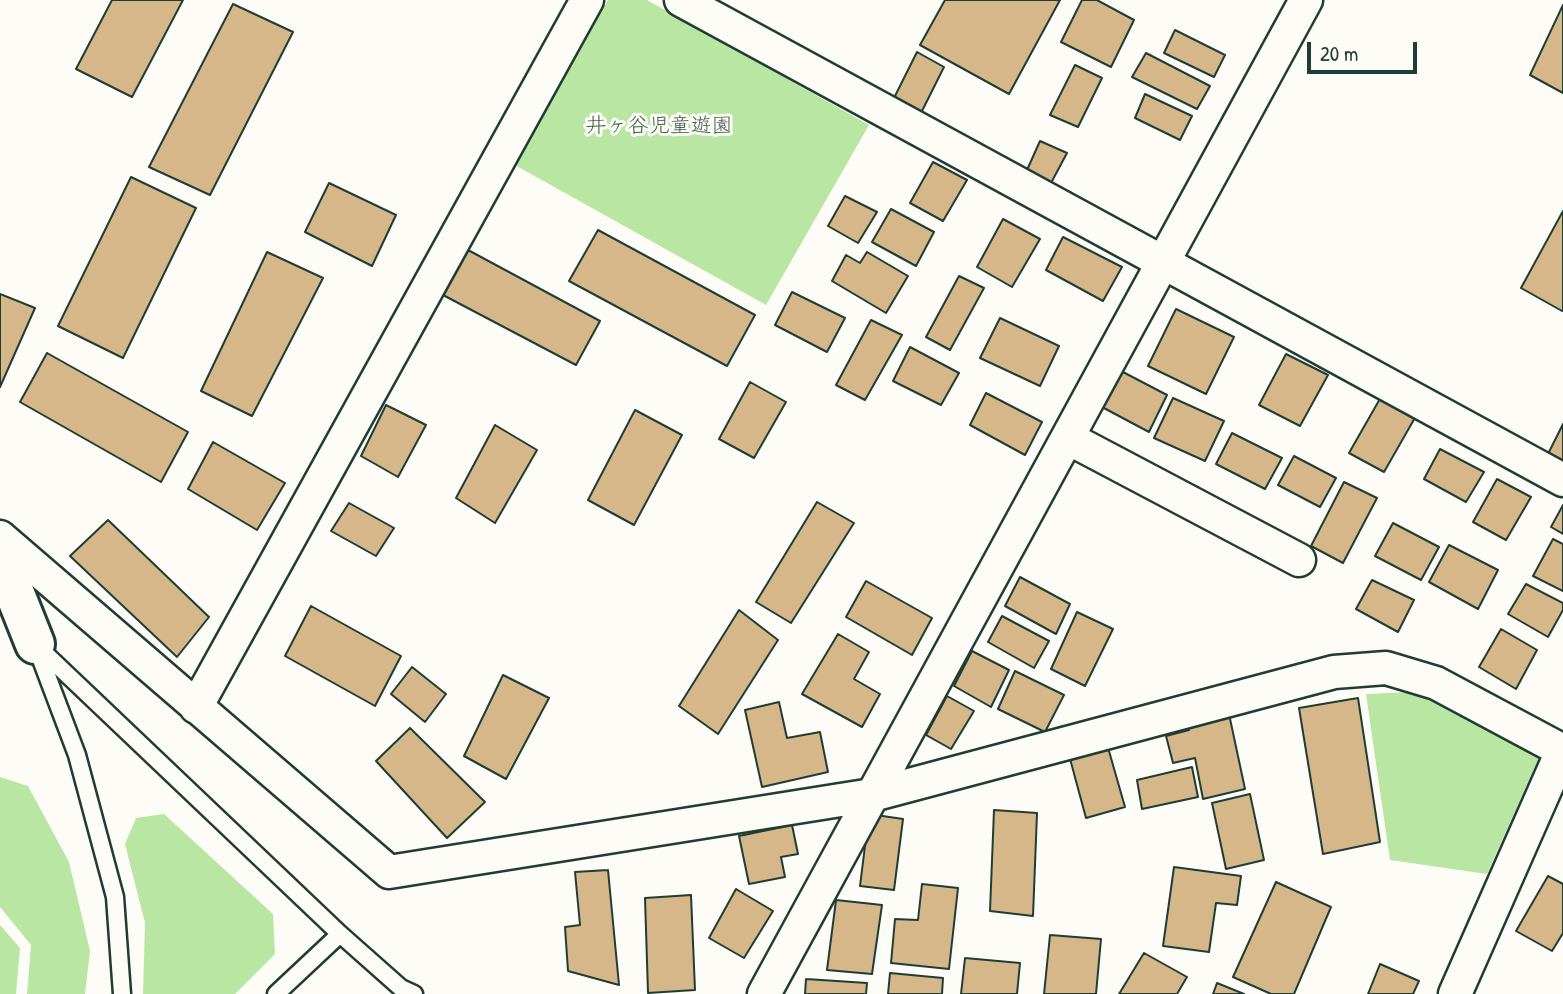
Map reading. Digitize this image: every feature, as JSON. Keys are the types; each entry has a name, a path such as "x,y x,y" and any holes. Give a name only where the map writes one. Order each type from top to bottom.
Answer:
{"street":[{"path":"196,707 587,0"},
{"path":"681,0 1563,481"},
{"path":"764,994 1306,0"},
{"path":"1068,438 1299,560"},
{"path":"0,537 389,872 872,795 1334,673 1386,668 1436,683 1563,750 1455,994"},
{"path":"0,556 35,644"}],"lane":[{"path":"35,644 340,934 401,988 414,994"},
{"path":"35,644 77,755 115,897 122,994"},
{"path":"276,994 340,934"}],"green space":[{"name":"井ヶ谷児童遊園","path":"608,0 647,0 869,125 766,305 513,164"},
{"path":"1410,692 1450,706 1540,755 1487,874 1390,860 1366,694"},
{"path":"0,777 28,786 69,862 90,951 85,994 27,994 31,945 0,907"},
{"path":"164,814 273,914 275,954 235,994 143,994 145,923 125,844 136,818"},
{"path":"0,925 20,948 16,994 0,994"}],"building":[{"path":"112,0 183,0 132,97 76,69"},
{"path":"945,0 1060,0 1009,94 920,45"},
{"path":"1082,0 1097,0 1134,20 1111,67 1061,42"},
{"path":"233,4 293,32 210,195 149,167"},
{"path":"1563,5 1563,93 1530,75"},
{"path":"1175,30 1225,55 1214,77 1164,53"},
{"path":"917,52 944,67 920,115 892,102"},
{"path":"1146,53 1210,86 1197,109 1132,77"},
{"path":"1075,65 1102,78 1078,127 1050,115"},
{"path":"1145,94 1192,116 1180,140 1135,118"},
{"path":"1040,141 1067,153 1051,183 1027,170"},
{"path":"933,162 967,180 943,221 910,203"},
{"path":"131,177 196,208 123,358 58,326"},
{"path":"329,183 396,215 372,266 305,232"},
{"path":"845,196 877,212 858,243 828,226"},
{"path":"891,209 934,232 916,266 872,242"},
{"path":"1563,211 1563,310 1562,311 1521,288"},
{"path":"1003,219 1040,239 1012,287 977,267"},
{"path":"598,230 755,315 727,366 569,281"},
{"path":"1063,237 1122,267 1103,301 1046,270"},
{"path":"468,250 600,321 576,365 443,295"},
{"path":"267,252 323,278 252,416 201,391"},
{"path":"867,252 908,276 886,313 832,281 846,255 860,263"},
{"path":"959,276 984,288 950,350 926,337"},
{"path":"792,292 845,318 827,352 775,325"},
{"path":"0,294 35,308 0,387"},
{"path":"1176,309 1234,337 1206,394 1148,366"},
{"path":"1000,318 1059,346 1040,386 980,358"},
{"path":"871,320 902,335 865,400 836,385"},
{"path":"910,347 959,373 941,405 893,381"},
{"path":"47,353 188,432 161,482 20,402"},
{"path":"1286,354 1328,375 1300,426 1259,405"},
{"path":"1121,371 1167,395 1149,432 1102,407"},
{"path":"750,382 786,402 754,458 719,439"},
{"path":"986,393 1042,422 1025,455 970,425"},
{"path":"1381,397 1416,416 1384,472 1349,453"},
{"path":"1173,398 1224,421 1205,461 1154,438"},
{"path":"386,405 426,425 398,477 361,456"},
{"path":"635,410 682,435 634,525 588,500"},
{"path":"1563,424 1563,466 1546,458"},
{"path":"495,425 537,450 495,523 456,498"},
{"path":"1232,433 1282,458 1265,489 1216,464"},
{"path":"213,442 285,483 257,530 188,489"},
{"path":"1440,449 1484,472 1466,502 1424,479"},
{"path":"1294,456 1336,478 1320,507 1278,485"},
{"path":"1497,479 1531,497 1506,540 1473,522"},
{"path":"1344,482 1377,498 1343,563 1311,546"},
{"path":"817,502 854,523 791,623 756,602"},
{"path":"349,503 394,528 376,556 331,531"},
{"path":"1563,505 1563,534 1551,527"},
{"path":"108,520 209,617 177,657 70,556"},
{"path":"1393,523 1439,547 1421,580 1375,556"},
{"path":"1553,539 1563,544 1563,591 1533,576"},
{"path":"1449,545 1498,570 1478,609 1429,582"},
{"path":"1020,577 1070,604 1056,634 1005,606"},
{"path":"1372,580 1414,600 1398,632 1356,609"},
{"path":"866,581 932,618 912,655 846,617"},
{"path":"1526,584 1563,603 1563,610 1548,637 1508,614"},
{"path":"311,606 401,656 375,706 285,656"},
{"path":"739,610 778,640 718,734 679,706"},
{"path":"1077,612 1113,629 1085,686 1051,669"},
{"path":"1002,616 1049,641 1034,668 988,642"},
{"path":"1501,629 1537,650 1516,689 1479,667"},
{"path":"838,634 869,652 854,679 880,694 862,727 802,694"},
{"path":"972,651 1009,670 991,707 954,686"},
{"path":"412,667 446,694 425,722 391,694"},
{"path":"1015,671 1064,695 1045,732 998,709"},
{"path":"503,675 549,698 506,779 464,756"},
{"path":"947,696 974,711 951,749 926,735"},
{"path":"1358,698 1380,842 1323,854 1299,708"},
{"path":"779,702 787,738 820,732 828,772 762,787 745,710"},
{"path":"1229,714 1245,789 1203,799 1195,758 1173,763 1166,736 1189,730 1188,724"},
{"path":"410,728 485,802 447,838 376,761"},
{"path":"1107,744 1125,807 1086,818 1069,755"},
{"path":"1192,767 1198,797 1142,809 1137,780"},
{"path":"1250,794 1264,860 1226,869 1212,803"},
{"path":"994,810 1037,813 1033,916 990,911"},
{"path":"869,814 903,819 894,890 860,886"},
{"path":"792,825 798,854 781,857 785,877 749,884 739,836"},
{"path":"1174,867 1241,876 1237,905 1216,903 1209,952 1163,946"},
{"path":"608,870 619,985 568,971 565,927 580,925 575,872"},
{"path":"1548,876 1563,884 1563,933 1552,951 1516,931"},
{"path":"1276,882 1331,907 1294,994 1271,994 1233,977"},
{"path":"922,884 958,888 949,969 891,963 895,919 918,920"},
{"path":"736,889 773,911 744,958 709,938"},
{"path":"691,895 695,990 648,993 645,898"},
{"path":"836,900 882,905 872,974 827,970"},
{"path":"1050,935 1101,939 1096,994 1044,994"},
{"path":"1144,953 1187,977 1177,994 1119,994"},
{"path":"965,958 1020,963 1017,994 961,994"},
{"path":"1380,964 1419,981 1413,994 1368,994"},
{"path":"890,973 943,978 942,994 888,994"},
{"path":"806,979 867,983 866,994 805,994"},
{"path":"1217,983 1244,994 1213,994"}]}
